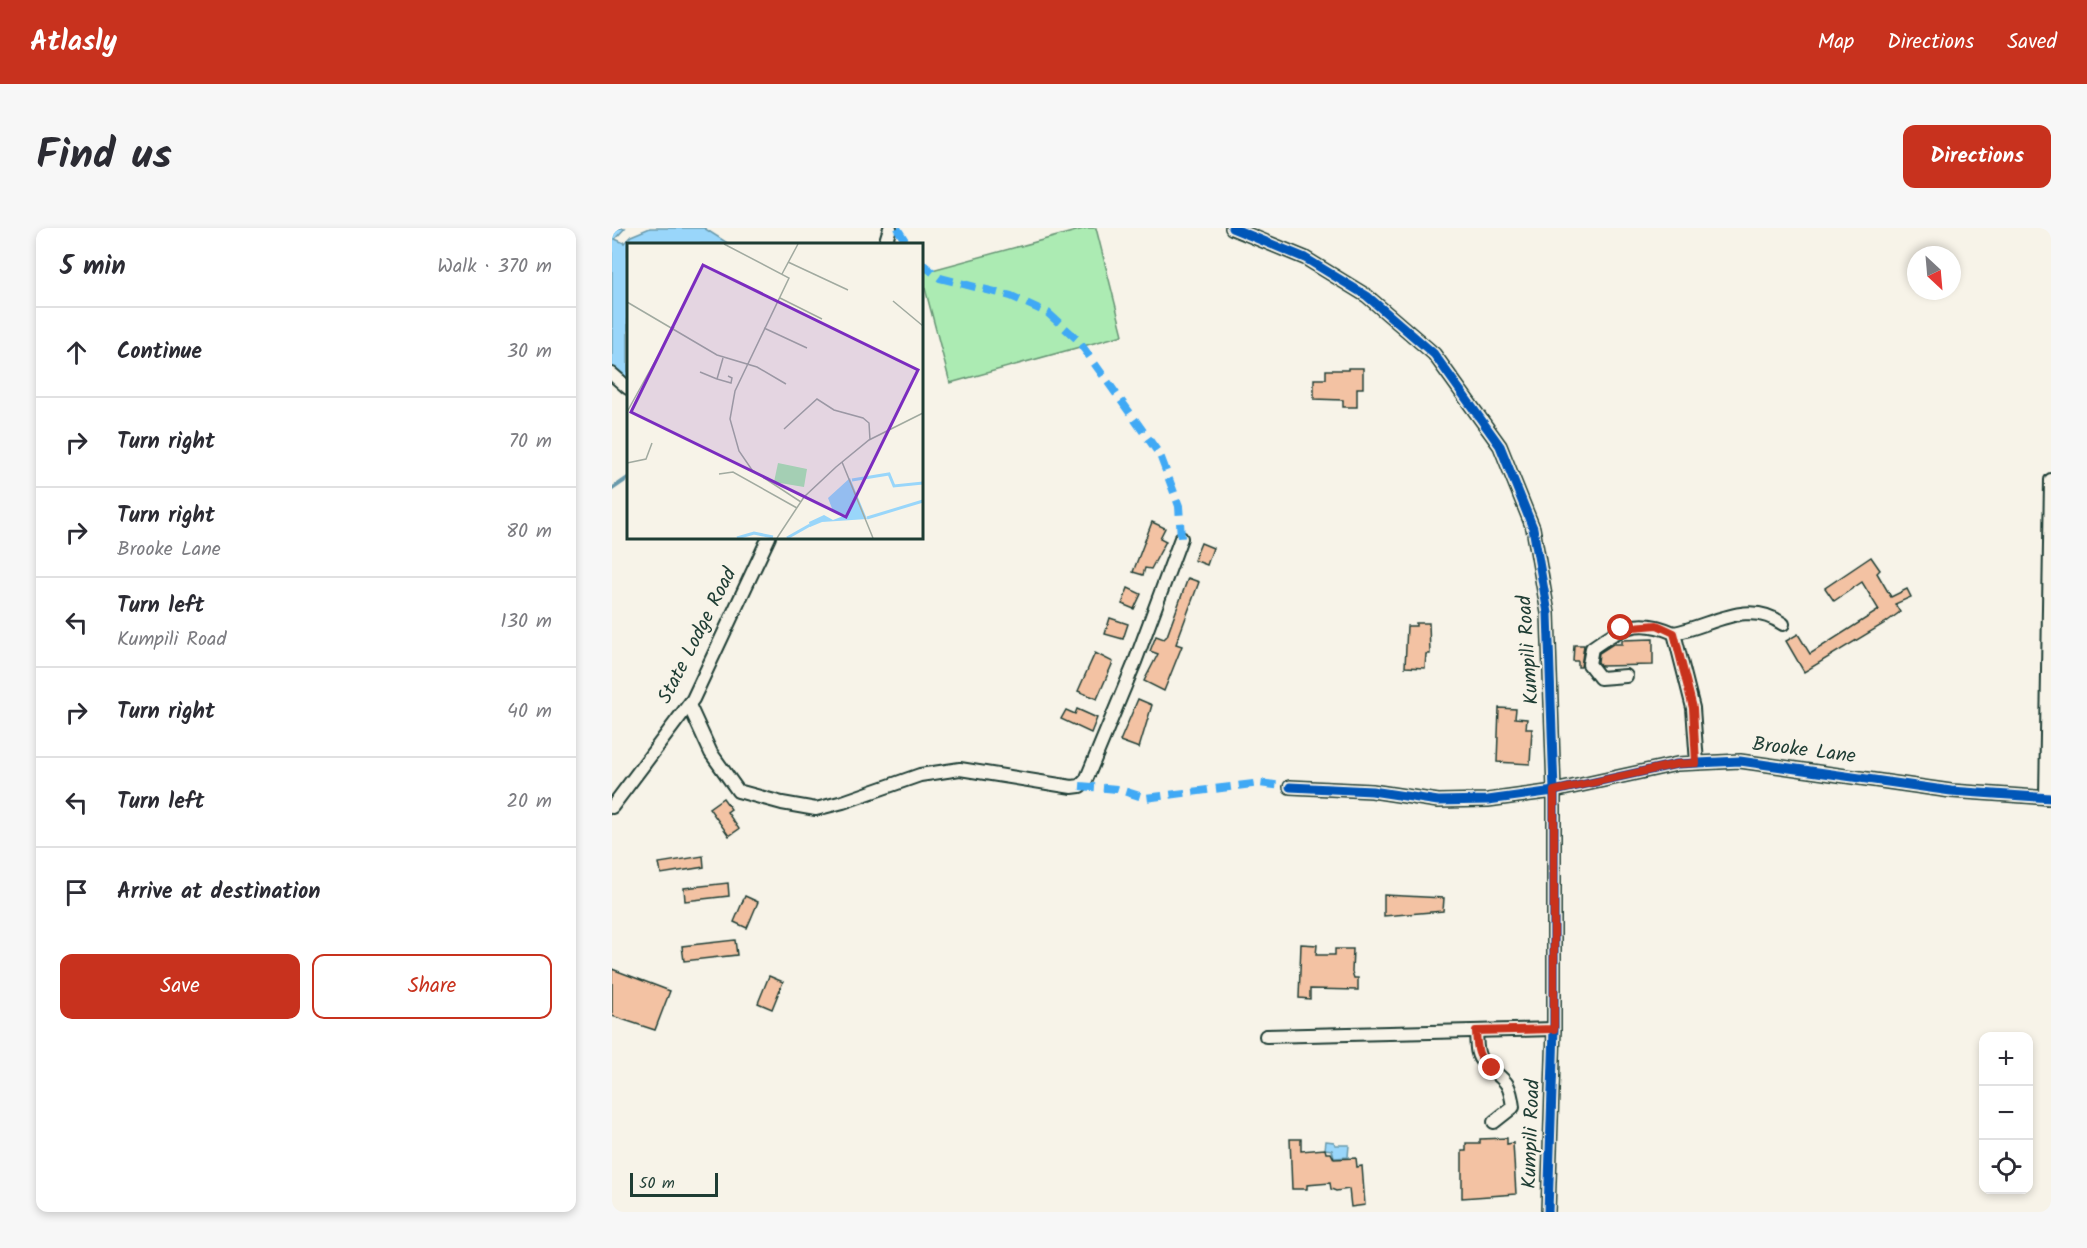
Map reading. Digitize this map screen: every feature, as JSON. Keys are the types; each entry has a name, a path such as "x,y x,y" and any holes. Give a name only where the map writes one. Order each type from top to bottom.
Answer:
{"street":[{"path":"885,243 890,228"},
{"name":"Kumpili Road","path":"1232,228 1305,258 1367,296 1434,354 1500,446 1533,528 1548,613 1554,791 1554,1029 1548,1212"},
{"path":"612,374 627,387"},
{"path":"2049,798 2051,480"},
{"name":"State Lodge Road","path":"612,807 688,705 769,538"},
{"path":"688,705 711,753 738,791 782,803 816,809 920,775 960,769 1072,787 1080,786 1086,780 1136,662 1181,538"},
{"path":"1626,676 1600,678 1589,664 1592,648 1621,628 1657,625 1674,633 1699,628 1731,614 1748,613 1769,614 1784,624"},
{"path":"1674,633 1693,708 1696,763"},
{"name":"Brooke Lane","path":"1290,787 1372,791 1438,801 1488,800 1554,791 1677,764 1740,761 1951,791 2049,798"},
{"path":"1266,1036 1554,1029"},
{"path":"1476,1031 1477,1051 1482,1062 1502,1077 1511,1089 1514,1107 1494,1122"}],"green space":[{"path":"1087,228 1096,228 1123,335 950,383 922,273"}],"water":[{"path":"612,228 625,228 615,239 624,243 631,236 650,228 704,228 727,243 627,243 627,387 612,374"},
{"path":"1326,1141 1334,1142 1335,1145 1349,1145 1348,1157 1334,1158 1332,1150 1325,1149"}],"building":[{"path":"1348,368 1363,368 1363,388 1357,388 1357,407 1343,407 1343,400 1314,399 1314,379 1326,379 1326,370 1348,370"},
{"path":"1152,522 1165,528 1160,538 1166,541 1151,569 1145,568 1143,575 1133,572"},
{"path":"1201,543 1213,548 1207,565 1194,560"},
{"path":"1871,557 1880,570 1877,573 1891,597 1907,589 1911,597 1895,604 1900,612 1885,623 1804,672 1786,641 1798,634 1810,654 1879,610 1862,582 1834,601 1825,588"},
{"path":"1188,578 1199,582 1176,644 1182,646 1164,691 1144,681 1158,654 1150,651 1156,636 1164,639 1167,636"},
{"path":"1128,588 1141,594 1134,609 1122,604"},
{"path":"1110,618 1128,624 1123,639 1105,634"},
{"path":"1416,623 1429,623 1430,654 1426,654 1425,668 1405,667 1407,626 1416,626"},
{"path":"1653,639 1653,665 1601,666 1598,662 1599,653 1613,644 1622,644 1622,640"},
{"path":"1574,645 1584,645 1581,667 1578,667 1578,661 1573,661"},
{"path":"1095,653 1113,662 1097,699 1078,691"},
{"path":"1138,699 1152,705 1139,748 1120,741"},
{"path":"1499,708 1516,709 1515,718 1527,719 1526,729 1532,729 1530,764 1497,762"},
{"path":"1077,709 1097,718 1091,733 1061,719 1066,710 1075,714"},
{"path":"723,798 731,809 727,812 739,829 729,836 709,808"},
{"path":"703,856 704,867 661,874 659,863"},
{"path":"728,883 729,896 685,901 684,888"},
{"path":"1384,895 1444,898 1443,911 1384,916"},
{"path":"745,896 758,902 747,928 734,922"},
{"path":"735,940 737,955 684,961 682,946"},
{"path":"1301,944 1317,945 1316,955 1335,955 1335,949 1353,949 1352,972 1354,978 1358,978 1358,990 1310,989 1310,999 1299,998"},
{"path":"612,969 670,991 655,1030 612,1016"},
{"path":"769,976 783,982 772,1009 758,1003"},
{"path":"1507,1138 1507,1144 1513,1143 1516,1194 1462,1198 1462,1151 1466,1151 1466,1143 1480,1143 1480,1139"},
{"path":"1290,1139 1301,1139 1301,1151 1325,1149 1326,1153 1331,1153 1334,1159 1356,1158 1357,1167 1362,1166 1365,1205 1351,1207 1349,1189 1336,1191 1331,1189 1330,1183 1307,1185 1307,1189 1292,1189"}],"waterway":[{"path":"612,489 627,479"}],"marked path":[{"path":"897,228 906,243"},
{"path":"922,264 940,278 1011,296 1048,313 1077,339 1160,455 1179,506 1181,538"},
{"path":"1080,786 1117,789 1146,798 1260,783 1290,787"}],"cycle path":[{"path":"1232,228 1305,258 1367,296 1434,354 1500,446 1533,528 1548,613 1554,791 1554,1029 1548,1212"},
{"path":"1290,787 1372,791 1438,801 1488,800 1554,791 1677,764 1740,761 1951,791 2051,798"}],"route":[{"path":"1492,1068 1482,1062 1477,1051 1476,1031 1554,1029 1554,791 1677,764 1696,763 1693,708 1674,633 1657,625 1621,628"}]}
